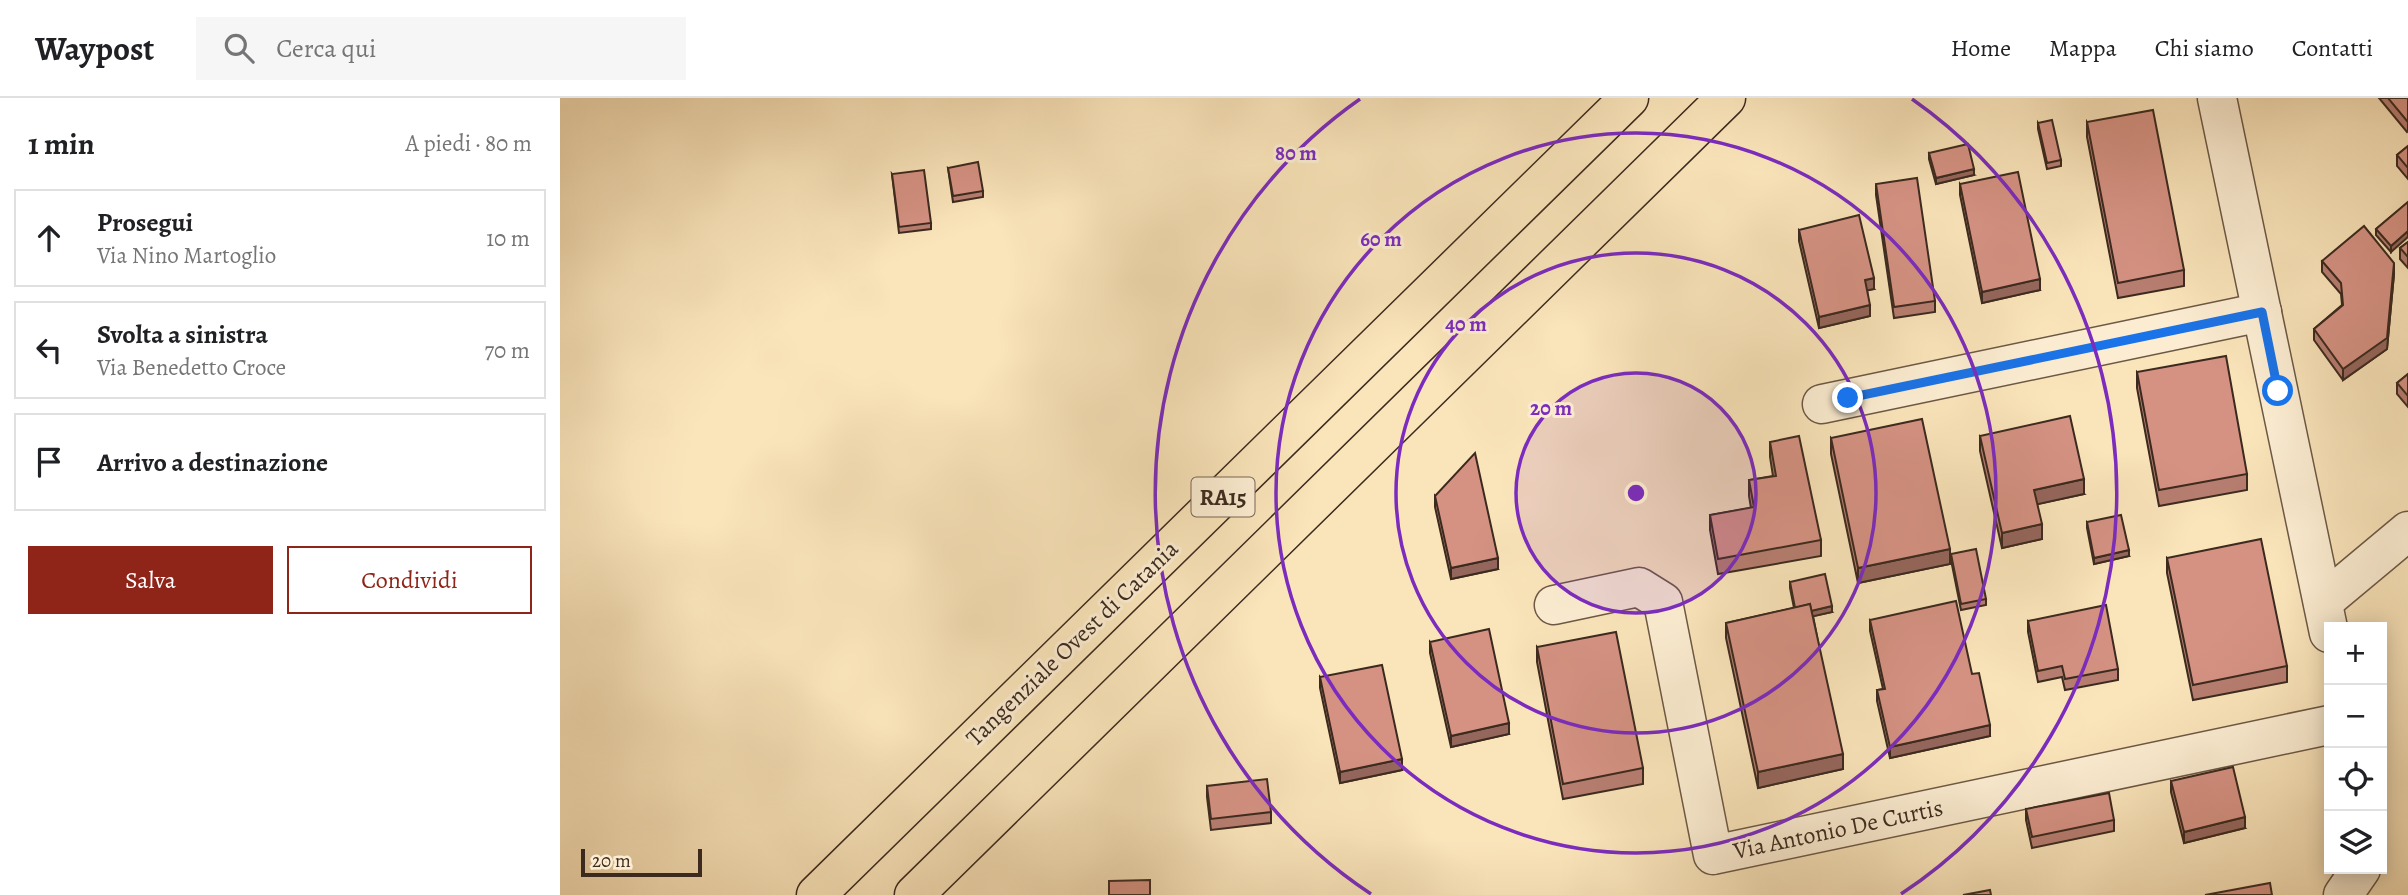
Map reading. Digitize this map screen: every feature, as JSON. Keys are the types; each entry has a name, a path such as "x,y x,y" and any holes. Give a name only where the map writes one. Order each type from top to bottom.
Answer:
{"highway":[{"name":"Tangenziale Ovest di Catania","path":"816,895 1629,98"},
{"name":"RA15","path":"914,895 1726,98"}],"street":[{"path":"2217,98 2326,618"},
{"path":"1822,404 2262,312"},
{"path":"2326,618 2408,531"},
{"name":"Via Antonio De Curtis","path":"1553,605 1639,587 1663,602 1713,855 2324,727"},
{"path":"2343,895 2358,874"}],"building":[{"path":"2388,98 2408,98 2407,121"},
{"path":"2153,110 2184,270 2118,283 2087,122"},
{"path":"2052,120 2061,160 2047,163 2038,123"},
{"path":"1968,144 1974,169 1936,178 1929,153"},
{"path":"2408,146 2408,168 2397,155"},
{"path":"978,162 983,191 953,196 948,168"},
{"path":"924,170 931,223 899,227 892,174"},
{"path":"2018,172 2040,279 1982,292 1960,184"},
{"path":"1917,178 1935,301 1894,307 1876,184"},
{"path":"2408,202 2408,231 2391,246 2376,229"},
{"path":"1859,215 1874,278 1865,280 1870,305 1819,317 1799,230"},
{"path":"2364,226 2394,263 2387,338 2343,369 2314,329 2343,305 2341,283 2322,261"},
{"path":"2408,242 2408,257 2400,248"},
{"path":"2226,356 2247,474 2159,490 2137,372"},
{"path":"2408,374 2408,396 2397,383"},
{"path":"2070,416 2084,479 2034,490 2042,524 2002,533 1980,436"},
{"path":"1922,419 1950,549 1858,568 1831,438"},
{"path":"1799,436 1821,540 1718,559 1710,515 1754,507 1749,480 1776,476 1770,442"},
{"path":"1475,453 1498,558 1451,568 1435,496"},
{"path":"2121,515 2129,550 2094,558 2087,522"},
{"path":"2261,539 2287,666 2193,685 2167,558"},
{"path":"1976,549 1986,599 1961,604 1951,554"},
{"path":"1825,574 1832,606 1811,611 1810,604 1795,608 1790,582"},
{"path":"1956,601 1972,674 1979,673 1990,725 1890,747 1877,690 1885,689 1870,620"},
{"path":"1810,604 1843,754 1758,772 1726,623"},
{"path":"2106,605 2118,669 2065,679 2062,666 2038,671 2028,621"},
{"path":"1489,629 1509,723 1451,736 1430,642"},
{"path":"1616,632 1643,768 1563,784 1537,647"},
{"path":"1382,665 1402,759 1340,772 1320,677"},
{"path":"2233,767 2245,817 2184,832 2171,781"},
{"path":"1267,779 1271,812 1211,819 1207,786"},
{"path":"2109,793 2114,820 2032,837 2026,809"},
{"path":"1150,880 1150,895 1109,895 1109,881"},
{"path":"2270,883 2272,895 2205,895"},
{"path":"1990,890 1991,895 1963,895"}],"route":[{"path":"1848,398 2262,312 2278,391"}]}
